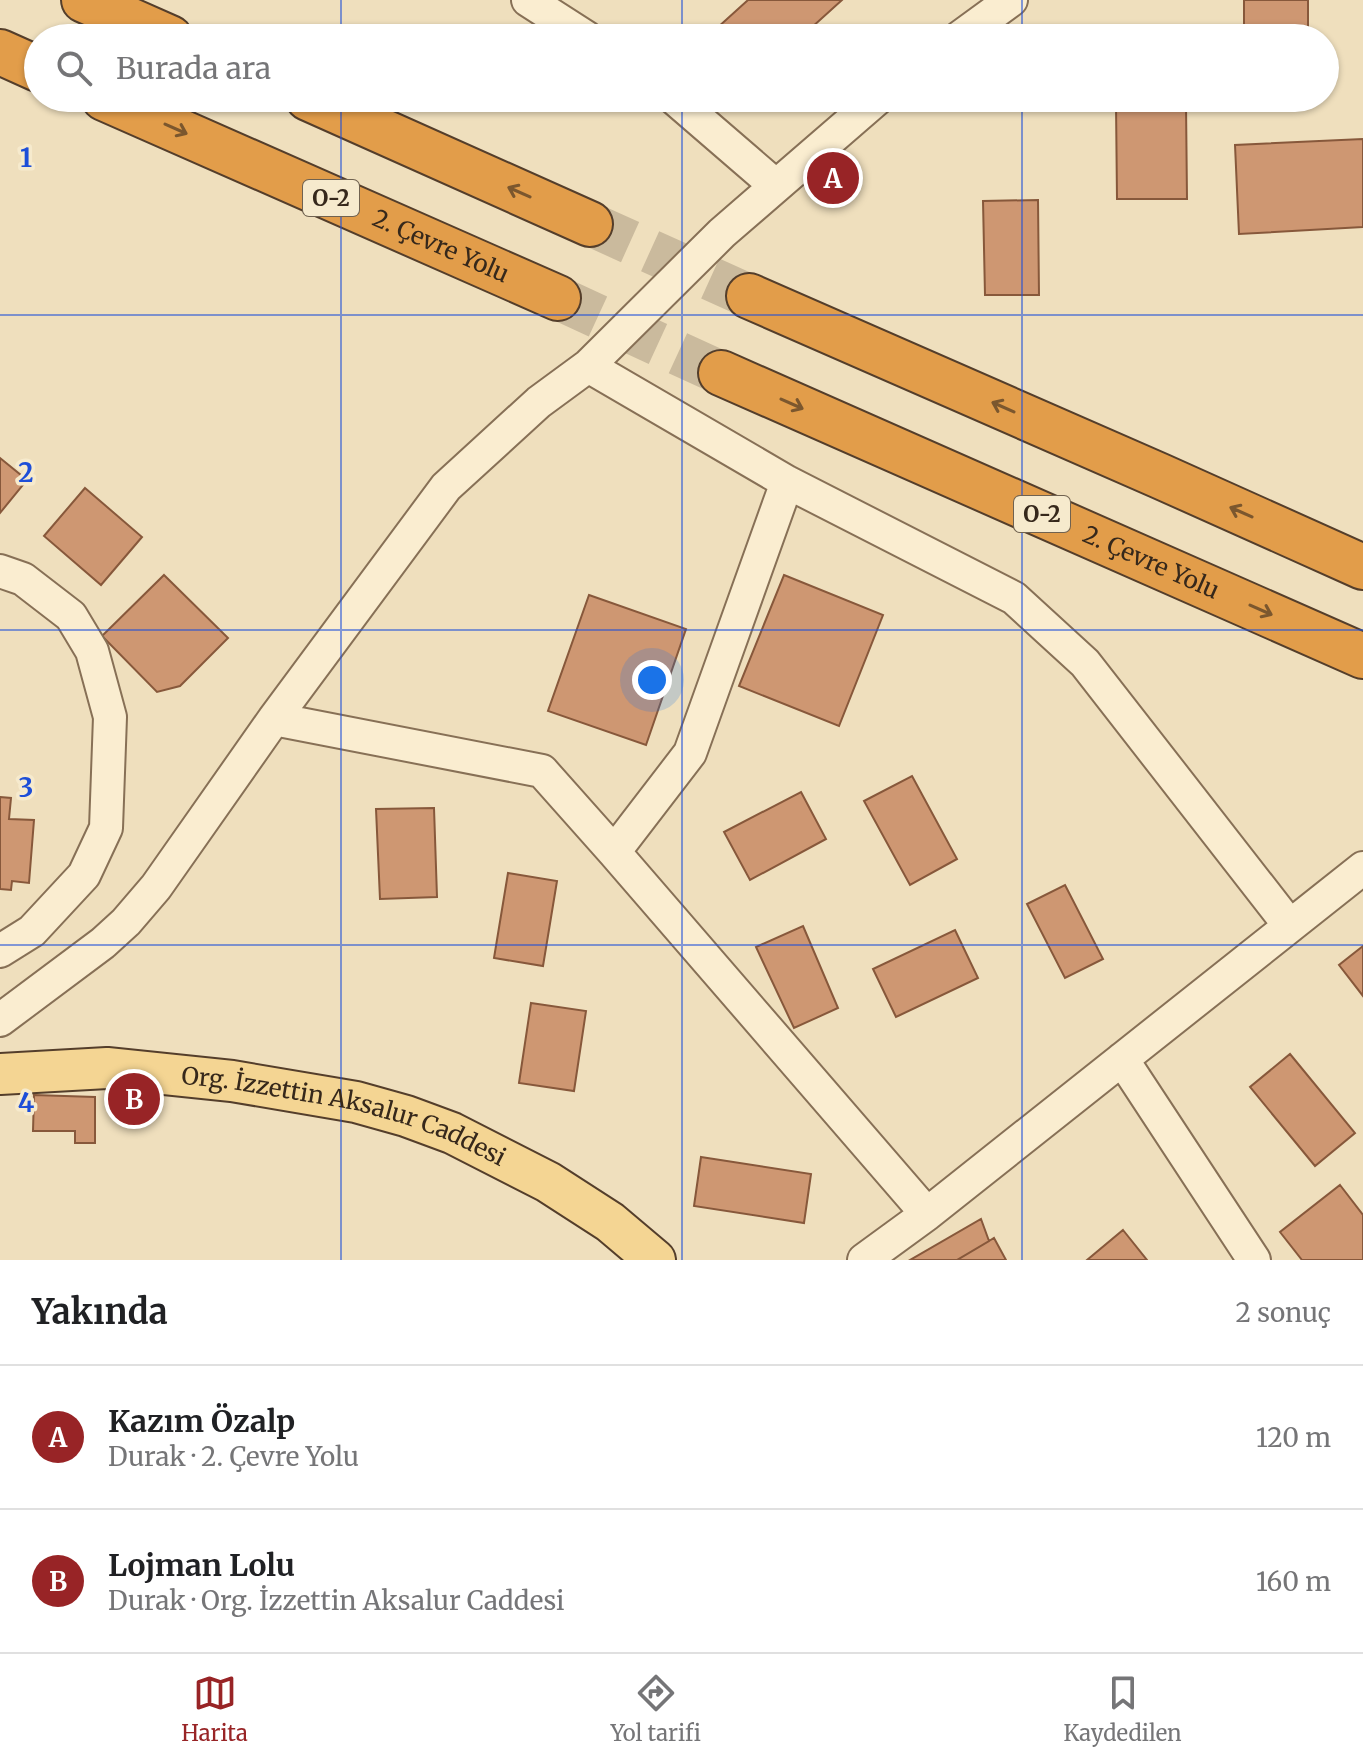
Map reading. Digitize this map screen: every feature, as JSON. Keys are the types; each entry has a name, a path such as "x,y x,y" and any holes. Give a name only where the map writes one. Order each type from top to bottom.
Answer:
{"highway":[{"path":"84,0 138,24"},
{"path":"0,52 24,63"},
{"name":"2. Çevre Yolu","path":"136,112 558,298"},
{"path":"339,112 590,224"},
{"path":"749,296 1363,567"},
{"name":"2. Çevre Yolu","path":"721,373 1363,656"}],"main road":[{"name":"Org. İzzettin Aksalur Caddesi","path":"0,1074 107,1068 232,1081 356,1102 406,1116 452,1133 548,1182 610,1222 655,1260"}],"street":[{"path":"528,0 565,24"},
{"path":"978,24 1011,0"},
{"path":"690,112 776,186"},
{"path":"0,1020 103,943 156,887 274,719 446,487 539,402 588,366 722,233 862,112"},
{"path":"588,366 787,482 1014,598 1085,663 1290,926"},
{"path":"614,852 690,753 787,482"},
{"path":"0,571 23,579 71,616 92,651 110,717 106,828 90,863 84,875 32,931 0,951"},
{"path":"274,719 542,771 927,1214"},
{"path":"864,1260 927,1214 1363,868"},
{"path":"1122,1059 1254,1260"}],"building":[{"path":"748,0 842,0 815,24 721,24"},
{"path":"1244,0 1308,0 1308,24 1244,24"},
{"path":"1116,112 1186,112 1187,199 1117,199"},
{"path":"1363,139 1363,227 1239,234 1235,145"},
{"path":"1038,200 1039,295 985,295 983,201"},
{"path":"0,458 27,480 0,513"},
{"path":"85,488 142,537 101,585 44,536"},
{"path":"164,575 228,638 180,686 157,692 102,636"},
{"path":"784,575 883,615 839,726 739,686"},
{"path":"589,595 686,629 646,745 548,711"},
{"path":"912,776 957,859 910,885 864,801"},
{"path":"801,792 826,839 750,880 724,832"},
{"path":"0,797 11,798 9,819 34,820 29,883 12,881 11,890 0,889"},
{"path":"434,808 437,897 380,899 376,809"},
{"path":"508,873 557,881 543,966 494,958"},
{"path":"1065,885 1103,959 1065,978 1027,904"},
{"path":"803,926 838,1008 794,1028 756,947"},
{"path":"955,930 978,978 896,1017 873,969"},
{"path":"1363,946 1363,996 1339,965"},
{"path":"531,1003 586,1011 574,1091 519,1083"},
{"path":"1290,1054 1355,1133 1315,1166 1250,1087"},
{"path":"34,1095 95,1097 95,1143 75,1143 75,1131 33,1131"},
{"path":"701,1157 811,1174 804,1223 694,1206"},
{"path":"1340,1185 1363,1215 1363,1260 1302,1260 1280,1232"},
{"path":"981,1219 989,1241 957,1260 910,1260"},
{"path":"1123,1230 1147,1260 1087,1260"},
{"path":"994,1238 1006,1260 957,1260 989,1241"}],"tunnel":[{"path":"590,224 749,296"},
{"path":"558,298 721,373"}],"place":[{"name":"Kazım Özalp","path":"833,178"},
{"name":"Lojman Lolu","path":"134,1099"}]}
